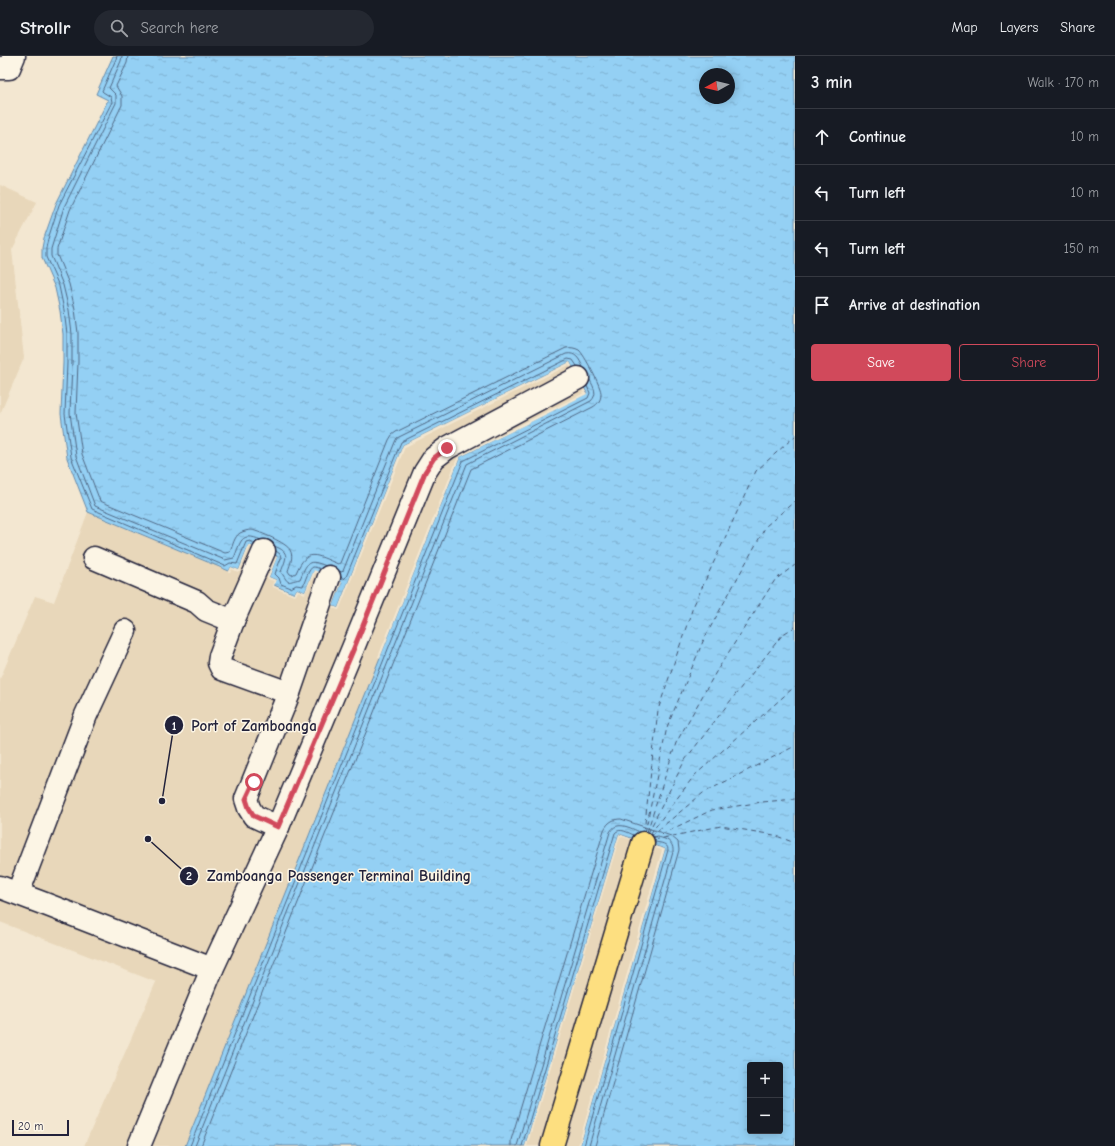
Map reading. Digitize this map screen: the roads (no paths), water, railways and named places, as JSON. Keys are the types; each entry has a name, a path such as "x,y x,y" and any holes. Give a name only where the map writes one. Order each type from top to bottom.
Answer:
{"main road":[{"path":"552,1146 643,842"}],"street":[{"path":"0,68 9,68 14,56"},
{"path":"139,1146 212,969 278,827 354,648 425,472 434,458 447,448 578,378"},
{"path":"264,551 233,621 220,656 219,663 222,669 289,693"},
{"path":"94,558 197,602 206,610 233,621"},
{"path":"278,827 254,816 246,799 289,693 329,576"},
{"path":"125,631 86,715 9,890 212,969"}],"water":[{"path":"113,56 795,56 795,1146 580,1146 665,849 619,834 525,1146 185,1146 460,457 587,393 570,362 403,445 338,608 333,606 342,582 314,571 305,592 297,589 294,594 274,585 276,580 269,577 277,556 249,545 239,570 231,567 229,571 88,512 67,458 61,414 63,334 55,288 42,258 42,248 56,204 108,100 96,94"}],"place":[{"name":"Port of Zamboanga","path":"162,801"},
{"name":"Zamboanga Passenger Terminal Building","path":"148,839"}]}
